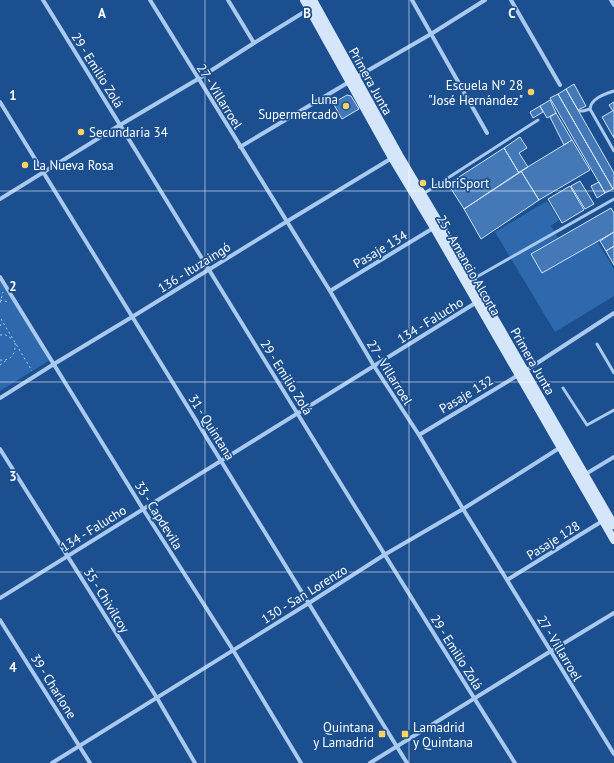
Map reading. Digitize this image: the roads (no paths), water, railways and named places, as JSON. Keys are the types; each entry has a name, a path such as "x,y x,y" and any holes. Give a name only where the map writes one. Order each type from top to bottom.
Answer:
{"main road":[{"name":"25 - Amancio Alcorta","path":"304,0 313,5 395,156 480,300"},
{"name":"Primera Junta","path":"395,156 423,194 437,226 472,280 480,300 521,373 606,519 614,525"},
{"path":"606,519 614,540"}],"street":[{"name":"29 - Emilio Zolá","path":"43,0 384,555 515,763"},
{"name":"27 - Villarroel","path":"150,0 614,754"},
{"path":"228,0 254,43"},
{"path":"412,0 487,132"},
{"path":"240,148 485,0"},
{"path":"511,0 560,85"},
{"path":"611,0 614,5"},
{"path":"0,199 198,79 313,5"},
{"name":"31 - Quintana","path":"0,102 407,763"},
{"name":"136 - Ituzaingó","path":"0,398 395,156"},
{"name":"Pasaje 134","path":"330,291 437,226"},
{"name":"33 - Capdevila","path":"0,277 143,509 233,650 301,763"},
{"name":"134 - Falucho","path":"0,598 480,300"},
{"name":"Pasaje 132","path":"419,435 521,373 614,313"},
{"name":"130 - San Lorenzo","path":"52,763 384,555 463,509 564,445"},
{"name":"35 - Chivilcoy","path":"0,449 157,698 195,763"},
{"path":"582,477 614,457"},
{"name":"Pasaje 128","path":"508,580 606,519"},
{"path":"370,763 474,698 614,614"},
{"name":"39 - Charlone","path":"0,620 90,763"}],"lane":[{"path":"614,90 594,100 590,109 614,151"},
{"path":"580,111 583,112 590,109"},
{"path":"423,194 538,120"},
{"path":"472,280 614,199"},
{"path":"597,344 614,373"},
{"path":"563,388 587,425 614,410"}],"place":[{"name":"Escuela Nº 28 \"José Hernández\"","path":"531,92"},
{"name":"Luna Supermercado","path":"346,106"},
{"name":"Secundaria 34","path":"81,132"},
{"name":"La Nueva Rosa","path":"25,165"},
{"name":"LubriSport","path":"423,183"},
{"name":"Quintana y Lamadrid","path":"382,734"},
{"name":"Lamadrid y Quintana","path":"405,734"}]}
